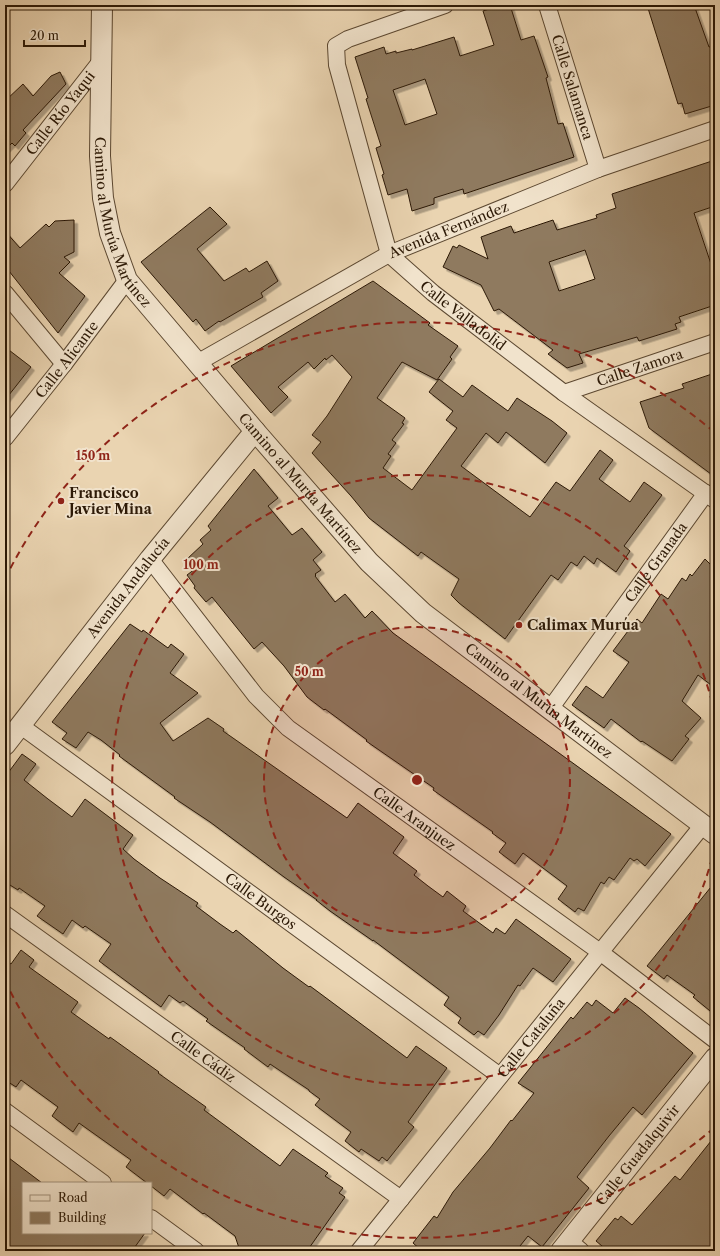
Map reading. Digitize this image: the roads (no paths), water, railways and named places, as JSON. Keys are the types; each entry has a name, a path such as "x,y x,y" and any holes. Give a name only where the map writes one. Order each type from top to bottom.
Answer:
{"street":[{"name":"Camino al Murúa Martínez","path":"102,5 100,156 103,198 110,232 127,280 254,431 369,562 423,613 709,830"},
{"path":"389,254 337,65 336,46 348,39 445,5"},
{"name":"Calle Salamanca","path":"547,5 598,169"},
{"name":"Calle Río Yaqui","path":"5,184 102,61"},
{"name":"Avenida Fernández","path":"197,363 389,254 598,169 715,129"},
{"name":"Calle Valladolid","path":"389,254 433,293 564,393 710,496"},
{"name":"Calle Alicante","path":"5,438 64,364 127,280"},
{"path":"5,293 64,364"},
{"name":"Calle Zamora","path":"564,393 715,342"},
{"name":"Avenida Andalucía","path":"5,746 150,559 254,431"},
{"name":"Calle Granada","path":"550,709 710,496"},
{"name":"Calle Aranjuez","path":"150,559 256,696 288,728 600,952 715,1040"},
{"name":"Calle Burgos","path":"21,726 500,1076"},
{"name":"Calle Cataluña","path":"359,1251 600,952 709,830"},
{"name":"Calle Cádiz","path":"5,914 401,1199"},
{"name":"Calle Guadalquivir","path":"570,1248 715,1058"},
{"path":"5,1111 102,1182"},
{"path":"152,1219 196,1251"}],"place":[{"name":"Francisco Javier Mina","path":"61,501"},
{"name":"Calimax Murúa","path":"519,625"}]}
